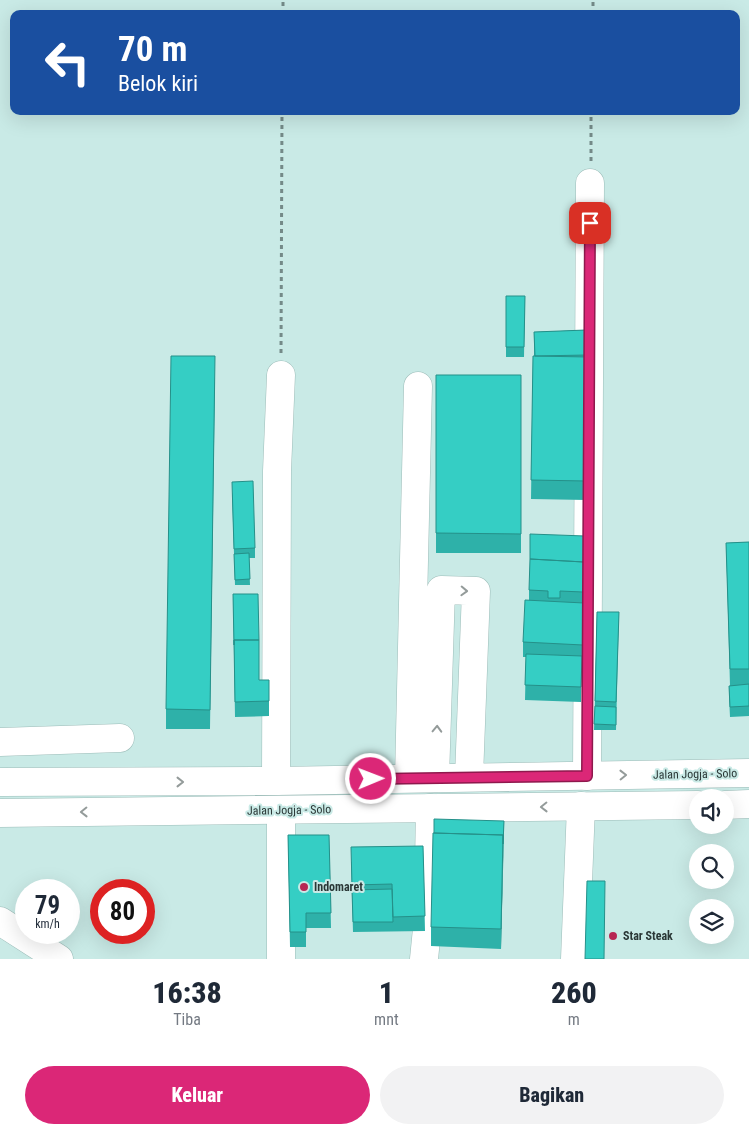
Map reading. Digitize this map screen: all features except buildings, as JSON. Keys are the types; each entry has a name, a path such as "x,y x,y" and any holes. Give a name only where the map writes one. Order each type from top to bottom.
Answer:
{"main road":[{"path":"587,776 590,183"},
{"path":"276,781 277,471 281,375"},
{"path":"418,386 422,778"},
{"path":"422,778 440,590 476,591 469,777"},
{"path":"0,742 120,738"},
{"name":"Jalan Jogja - Solo","path":"0,782 276,781 749,773"},
{"path":"131,782 133,812"},
{"path":"734,805 749,804"},
{"name":"Jalan Jogja - Solo","path":"0,813 689,805"},
{"path":"575,959 581,806"},
{"path":"424,959 428,919 430,808"},
{"path":"281,810 281,959"},
{"path":"0,920 59,959"}],"path":[{"path":"281,375 282,115"},
{"path":"590,183 592,115"}],"place":[{"name":"Indomaret","path":"304,887"},
{"name":"Star Steak","path":"613,936"}],"route":[{"path":"371,779 587,776 590,223"}]}
